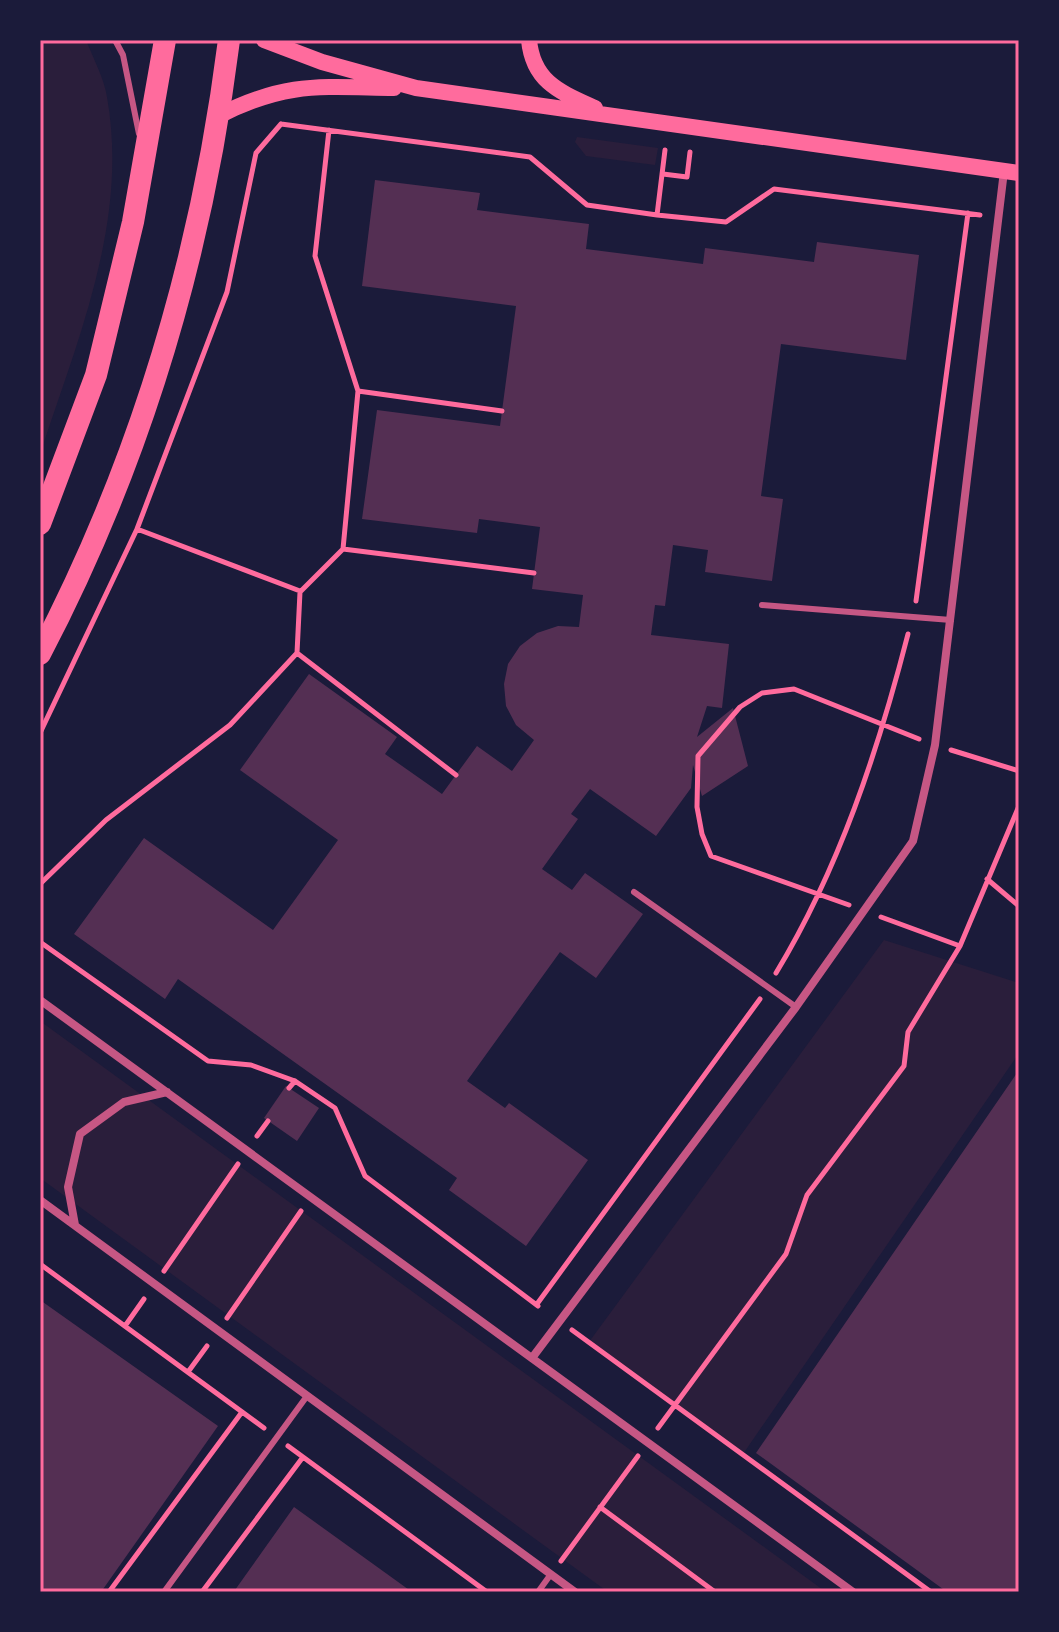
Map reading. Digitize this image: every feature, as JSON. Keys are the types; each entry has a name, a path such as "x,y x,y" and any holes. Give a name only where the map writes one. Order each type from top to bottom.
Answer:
{"highway":[{"path":"40,524 96,375 145,161 165,40"},
{"path":"40,654 103,524 139,428 181,289 218,116 229,40"}],"main road":[{"path":"264,40 322,62 416,88 1012,172"},
{"path":"529,40 534,64 547,85 611,115"},
{"path":"218,116 268,93 290,88 416,88"}],"street":[{"path":"532,1358 796,1007 913,841 935,745 1012,172"},
{"path":"40,1000 853,1592"},
{"path":"75,1226 68,1187 80,1134 124,1102 167,1092"},
{"path":"40,1200 575,1592"}],"lane":[{"path":"115,40 123,55 145,161"},
{"path":"762,605 951,620"},
{"path":"634,892 796,1007"},
{"path":"164,1592 307,1396"},
{"path":"538,1592 551,1574"}],"path":[{"path":"281,124 530,157 587,205 657,215 726,222 774,189 981,215"},
{"path":"40,884 106,820 230,725 297,653 300,592 343,549 358,391 315,256 329,130"},
{"path":"657,215 665,150"},
{"path":"663,174 687,177 690,152"},
{"path":"920,584 968,213"},
{"path":"358,391 502,411"},
{"path":"137,529 300,592"},
{"path":"343,549 534,573"},
{"path":"788,954 819,896 885,725 905,645"},
{"path":"297,653 456,775"},
{"path":"960,946 711,856 702,834 697,807 698,756 740,707 762,693 794,689 935,745 1019,771"},
{"path":"551,1574 786,1254 807,1195 904,1066 908,1032 960,946 1019,806"},
{"path":"987,879 1019,906"},
{"path":"40,942 208,1061 251,1065 295,1081 335,1108 365,1176 931,1592"},
{"path":"537,1304 748,1017"},
{"path":"289,1088 295,1081"},
{"path":"262,1129 268,1121"},
{"path":"125,1326 237,1165"},
{"path":"188,1372 311,1197"},
{"path":"109,1592 242,1412"},
{"path":"202,1592 303,1457"},
{"path":"600,1507 715,1592"}],"shaded area":[{"path":"40,40 86,40 106,90 112,143 111,189 96,278 40,454"},
{"path":"577,137 658,148 655,165 586,156 575,142"},
{"path":"884,940 1019,983 1019,1053 743,1454 589,1342"},
{"path":"40,1021 826,1592 608,1592 40,1178"}],"building":[{"path":"375,180 480,193 477,210 589,224 586,249 703,264 705,248 814,262 817,242 919,255 906,360 781,344 761,496 783,499 772,581 705,572 708,550 673,545 665,606 655,605 651,635 729,644 722,708 707,706 697,737 733,708 748,766 702,796 693,765 691,788 656,836 590,789 571,814 578,819 542,869 572,890 585,873 643,914 596,978 560,952 467,1081 505,1108 509,1103 588,1160 526,1246 449,1190 457,1178 178,979 165,999 74,934 144,838 273,930 338,840 240,770 309,674 397,737 385,754 442,794 477,746 512,771 534,740 516,725 506,706 504,684 508,664 520,646 537,633 558,626 579,627 583,595 532,589 540,527 479,519 477,533 362,519 377,410 500,426 516,306 362,286"},
{"path":"1019,1070 1019,1592 947,1592 756,1453"},
{"path":"286,1086 319,1108 297,1141 264,1118"},
{"path":"40,1300 218,1426 101,1592 40,1592"},
{"path":"294,1507 412,1592 237,1592 235,1590"}]}
